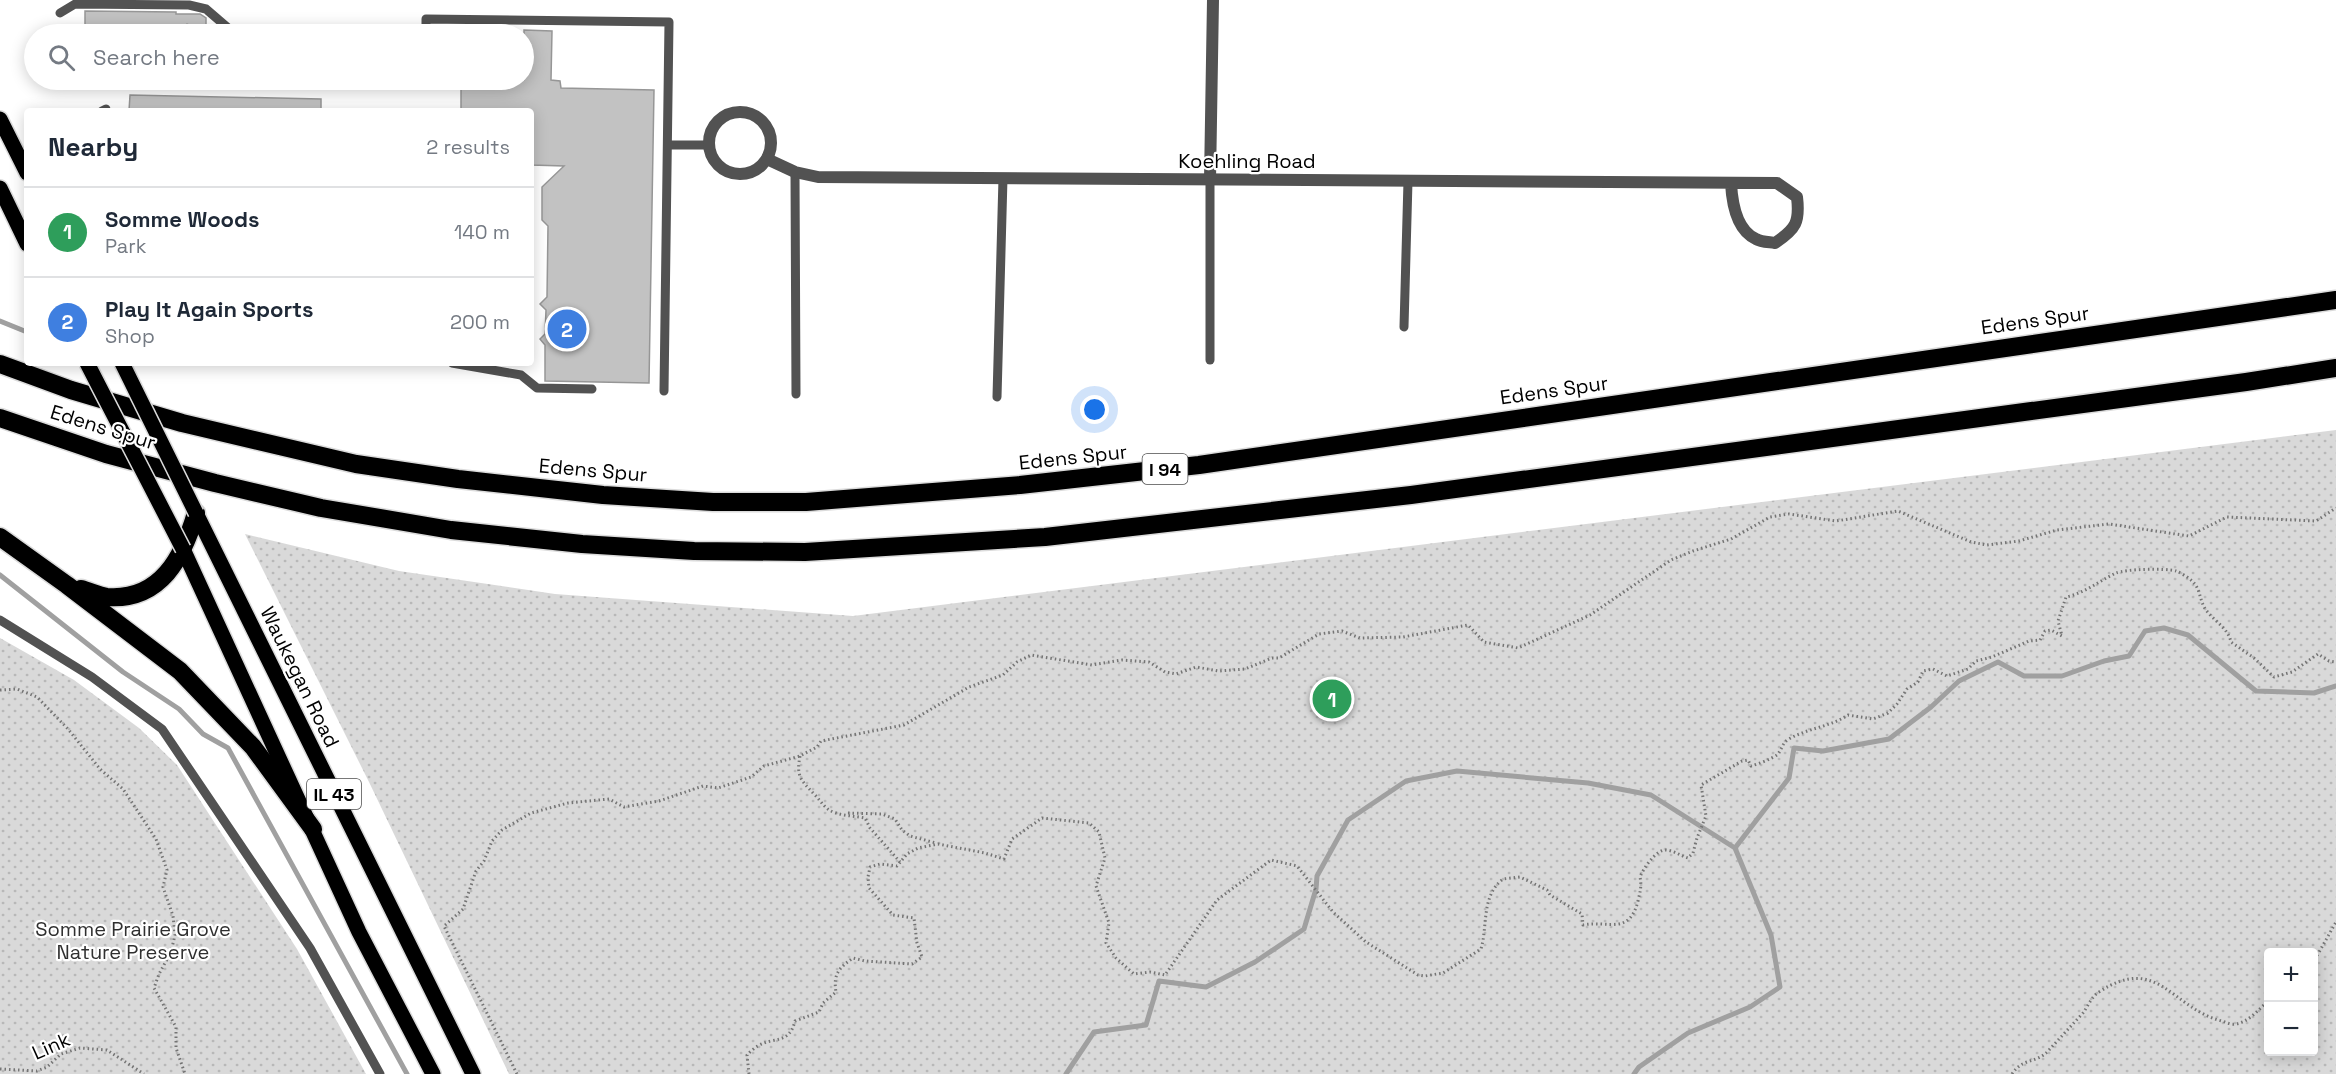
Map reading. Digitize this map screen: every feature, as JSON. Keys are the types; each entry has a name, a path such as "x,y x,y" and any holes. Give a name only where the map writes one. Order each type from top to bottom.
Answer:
{"highway":[{"name":"Edens Spur","path":"0,364 71,390 182,423 356,465 603,495 713,502 806,502 1020,486 1199,465 2336,300"},
{"name":"Edens Spur","path":"0,418 106,454 214,483 321,508 451,530 593,545 694,551 805,552 1045,537 1411,495 2336,368"},
{"path":"67,585 106,597 137,593 171,571 183,549 196,513"},
{"path":"0,537 180,671 253,747 313,829"}],"main road":[{"path":"0,119 24,167"},
{"path":"0,188 24,238"},
{"name":"IL 43","path":"89,366 183,549 364,942 433,1074"},
{"name":"Waukegan Road","path":"123,366 473,1074"}],"street":[{"path":"1210,180 1213,0"},
{"path":"743,112 753,114 762,120 771,139 771,150 767,159 760,167 741,174 721,167 714,159 709,145 715,124 732,113 743,112"},
{"name":"Koehling Road","path":"767,159 795,172 818,177 1777,183 1797,196 1799,215 1792,232 1775,243 1756,239 1743,228 1732,204 1731,183"}],"lane":[{"path":"60,13 75,3 207,9 224,24"},
{"path":"426,24 426,19 669,22 664,391"},
{"path":"668,145 709,145"},
{"path":"795,172 796,394"},
{"path":"997,398 1003,178"},
{"path":"1210,180 1210,360"},
{"path":"1404,327 1408,181"},
{"path":"469,366 521,375 537,388 592,389"},
{"path":"0,620 92,677 162,729 310,948 380,1074"}],"path":[{"path":"517,1074 444,926 463,909 476,871 484,861 492,841 502,830 531,813 568,803 609,799 624,807 659,801 703,786 718,788 740,782 751,777 764,766 800,756 817,747 821,741 904,725 969,687 1003,675 1017,662 1031,655 1092,665 1122,660 1149,662 1165,672 1176,674 1196,668 1219,671 1245,669 1272,658 1279,658 1318,634 1342,631 1360,638 1402,637 1468,626 1484,642 1518,648 1590,615 1671,560 1693,550 1731,539 1770,517 1789,514 1836,521 1898,511 1971,542 1987,545 2019,541 2057,530 2109,524 2189,536 2227,517 2316,521 2336,508"},
{"path":"837,813 882,813 895,819 902,830 910,836 1004,859 1012,839 1042,818 1089,823 1099,832 1105,858 1096,886 1109,922 1106,943 1116,958 1134,974 1150,972 1165,975 1217,900 1271,860 1297,866 1333,912 1366,942 1403,967 1425,976 1443,973 1481,949 1488,902 1492,890 1503,879 1520,877 1538,885 1582,914 1583,925 1615,925 1628,922 1635,914 1642,886 1640,877 1648,864 1661,851 1668,850 1688,858 1693,854 1696,838 1706,816 1701,785 1707,780 1742,761 1748,760 1751,766 1758,764 1778,754 1781,746 1790,739 1831,724 1848,715 1866,719 1882,716 1898,704 1907,689 1918,682 1923,671 1934,669 1947,676 1968,669 1976,661 1992,657 2029,641 2040,640 2045,631 2051,630 2061,636 2058,621 2066,597 2080,594 2117,572 2174,570 2183,575 2193,582 2201,593 2206,610 2229,635 2230,642 2254,658 2274,677 2292,672 2318,654 2329,661 2336,662"},
{"path":"0,690 17,689 37,697 68,729 100,769 123,789 156,839 167,870 163,887 173,916 175,935 171,952 154,988 176,1027 176,1048 185,1074"},
{"path":"800,756 798,767 804,786 825,808 837,813 865,818 870,828 900,862"},
{"path":"749,1074 747,1055 758,1045 785,1038 793,1028 795,1020 819,1012 823,1003 836,992 834,980 837,971 853,958 912,964 922,957 917,943 914,918 893,915 869,888 868,877 870,867 880,864 897,866 907,854 918,848 938,844"},
{"path":"2318,954 2336,922"},
{"path":"2012,1074 2018,1065 2040,1058 2047,1053 2097,993 2134,976 2146,979 2170,992 2208,1018 2235,1024 2246,1020 2267,1002"},
{"name":"Link","path":"0,1069 37,1071 47,1067 61,1054 80,1048 107,1050 144,1074"}],"green space":[{"path":"2336,430 2336,1074 509,1074 369,782 245,534 399,571 555,594 853,616"},
{"name":"Somme Prairie Grove Nature Preserve","path":"0,638 74,680 139,728 177,765 297,949 366,1074 0,1074"}],"building":[{"path":"85,11 176,12 176,14 200,14 206,18 206,24 85,24"},
{"path":"534,30 552,31 551,80 560,81 561,88 654,90 649,383 545,381 545,345 540,339 545,334 546,310 540,304 547,297 548,226 542,220 542,187 564,166 534,165 534,108 461,108 461,90 534,90"},
{"path":"130,95 321,99 321,108 129,108"}],"waterway":[{"path":"0,321 24,331"},
{"path":"0,575 123,672 179,709 203,734 228,748 407,1074"},
{"path":"1735,848 1789,778 1794,748 1823,751 1889,739 1931,707 1959,681 1998,662 2024,676 2062,676 2104,661 2129,656 2145,631 2164,628 2188,635 2256,691 2314,693 2336,686"},
{"path":"1066,1074 1094,1032 1146,1025 1159,981 1206,987 1255,962 1304,929 1316,889 1317,876 1348,820 1406,781 1457,771 1588,783 1651,795 1735,848 1771,935 1780,987 1750,1007 1688,1033 1639,1067 1634,1074"}],"place":[{"name":"Play It Again Sports","path":"567,329"},
{"name":"Somme Woods","path":"1332,699"}]}
